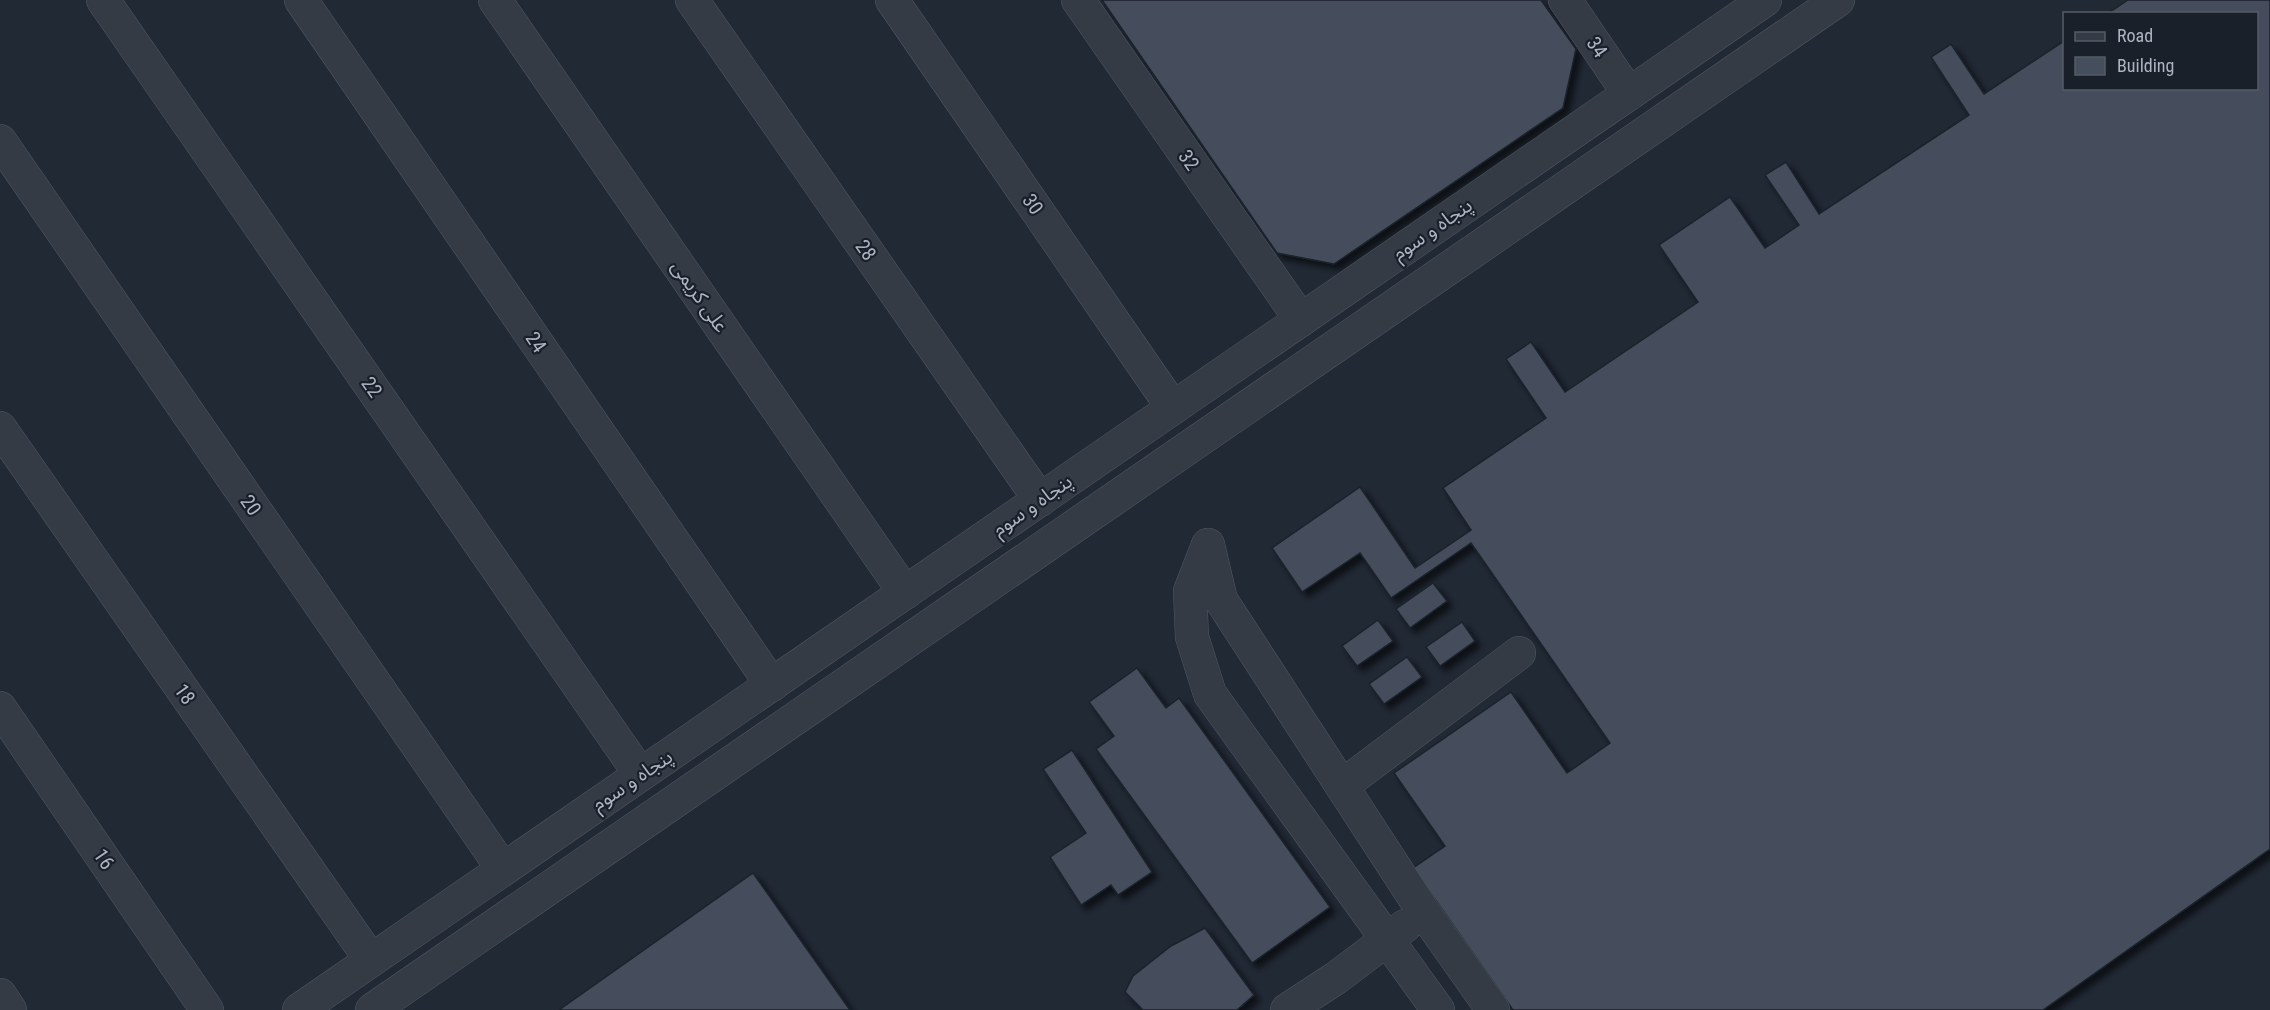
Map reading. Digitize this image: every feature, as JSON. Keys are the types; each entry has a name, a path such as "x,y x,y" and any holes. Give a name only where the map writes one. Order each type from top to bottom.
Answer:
{"street":[{"name":"22","path":"104,0 640,774"},
{"name":"24","path":"301,0 772,685"},
{"name":"علی کریمی","path":"495,0 905,593"},
{"name":"28","path":"692,0 1040,500"},
{"name":"30","path":"892,0 1173,408"},
{"name":"32","path":"1078,0 1301,320"},
{"name":"34","path":"1565,0 1629,94"},
{"name":"پنجاه و سوم","path":"299,1010 1765,0"},
{"name":"پنجاه و سوم","path":"372,1010 1838,0"},
{"name":"20","path":"0,141 503,869"},
{"name":"18","path":"0,428 371,960"},
{"path":"1438,1010 1210,694 1192,638 1190,591 1208,545 1221,600 1423,911 1492,1010"},
{"path":"1342,786 1519,653"},
{"name":"16","path":"0,708 207,1010"},
{"path":"1287,1010 1389,940 1423,911"},
{"path":"0,996 10,1010"}],"building":[{"path":"1102,0 1541,0 1576,49 1563,108 1334,264 1277,253"},
{"path":"2128,0 2270,0 2270,849 2043,1010 1513,1010 1413,868 1445,846 1394,773 1511,692 1567,773 1610,743 1471,543 1391,598 1360,553 1302,592 1272,548 1360,487 1415,568 1471,530 1443,488 1546,418 1506,359 1531,342 1565,392 1698,302 1659,245 1730,197 1765,248 1799,225 1765,175 1786,162 1819,214 1969,115 1931,57 1951,44 1984,94 2063,42 2063,90 2258,90 2258,12 2110,12"},
{"path":"1433,583 1447,601 1410,628 1396,609"},
{"path":"1378,620 1393,641 1357,666 1342,646"},
{"path":"1462,622 1475,641 1440,666 1426,647"},
{"path":"1407,657 1422,677 1384,704 1369,684"},
{"path":"1137,668 1166,708 1179,698 1330,907 1252,963 1096,749 1114,736 1089,702"},
{"path":"1072,750 1152,872 1118,895 1111,885 1081,905 1050,857 1086,833 1043,769"},
{"path":"753,873 850,1010 559,1010"},
{"path":"1205,928 1254,995 1237,1010 1143,1010 1125,992 1133,976 1171,946"}]}
